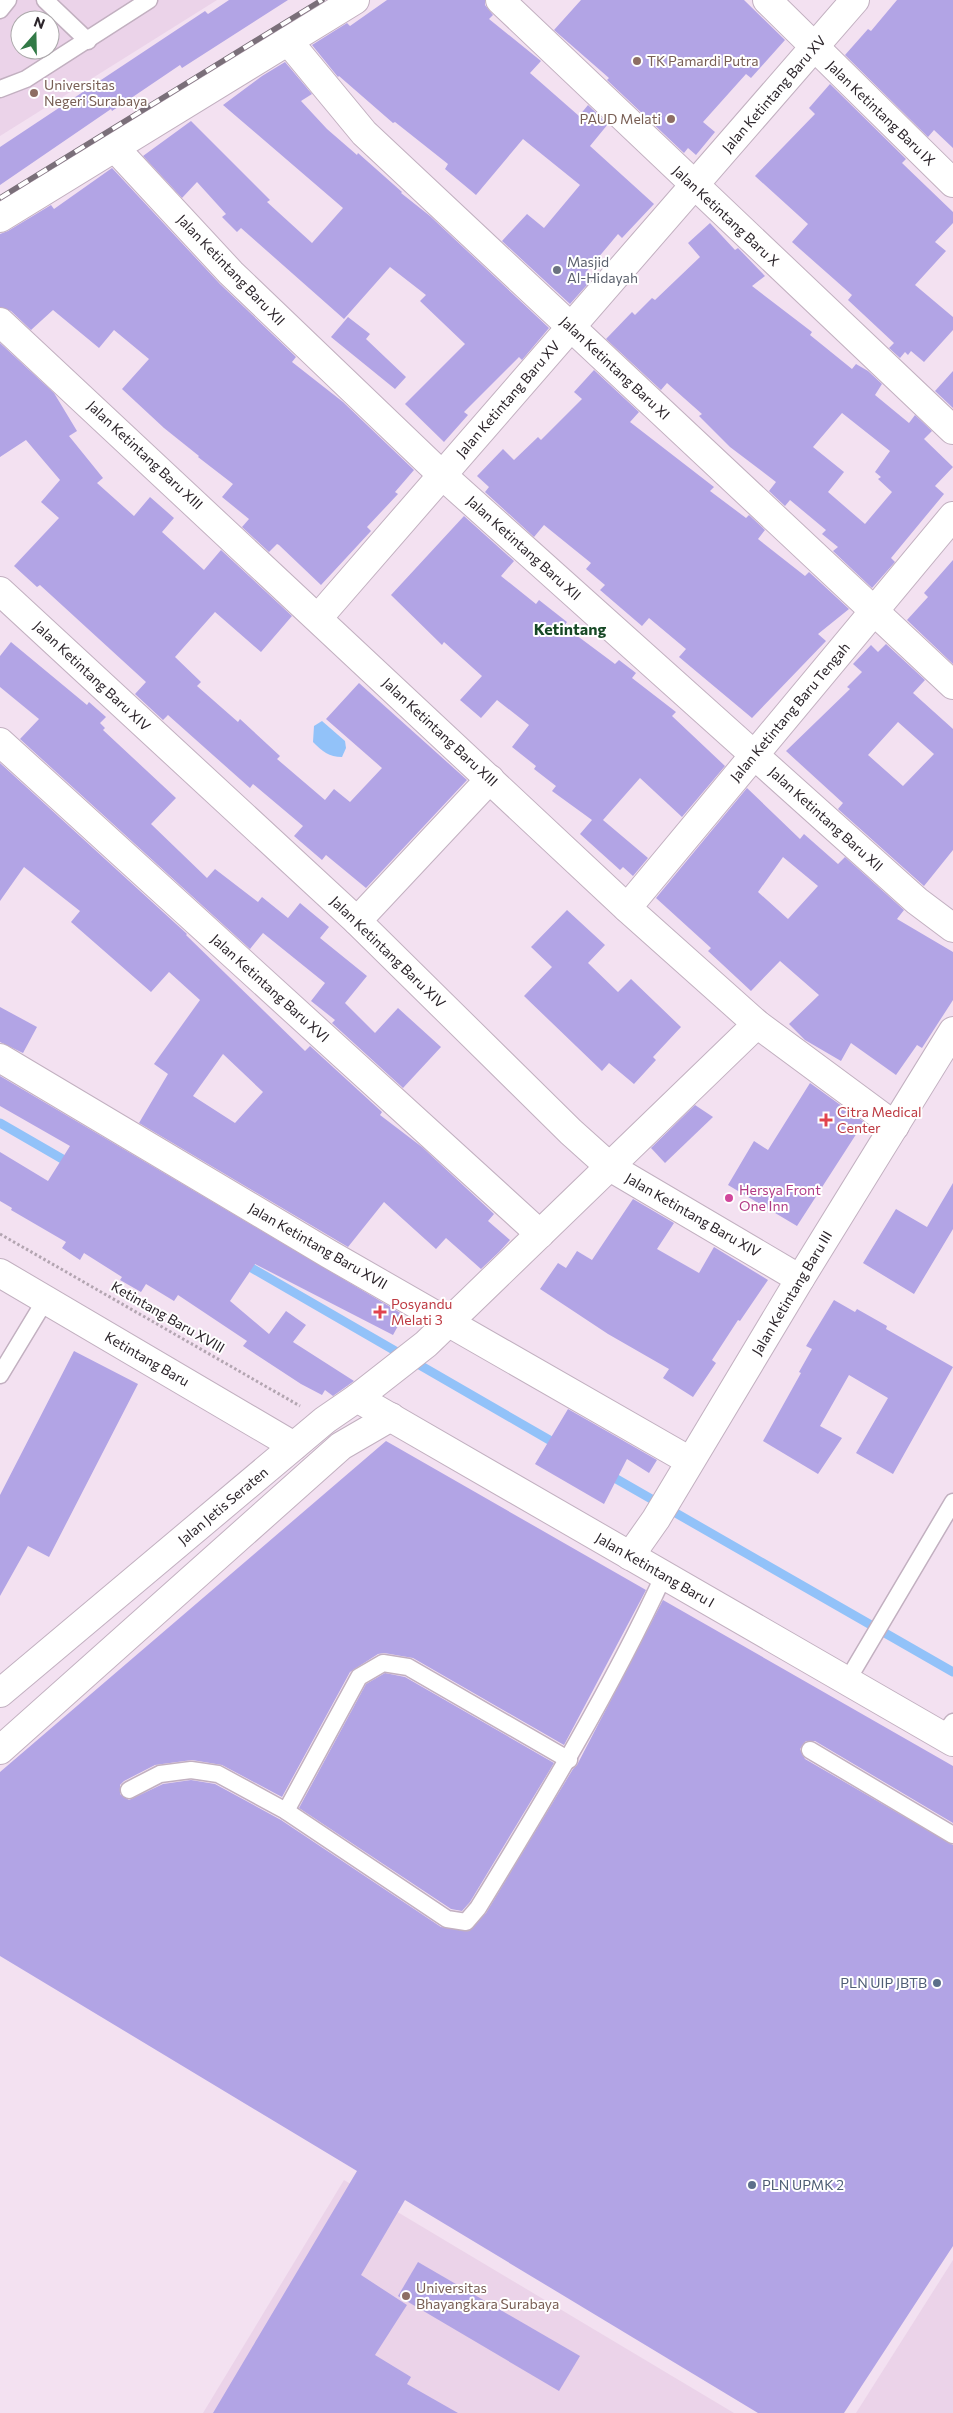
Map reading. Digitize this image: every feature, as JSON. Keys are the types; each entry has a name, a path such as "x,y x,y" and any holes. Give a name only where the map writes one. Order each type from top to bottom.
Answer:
{"street":[{"path":"0,218 355,0"},
{"name":"Jalan Ketintang Baru X","path":"500,0 953,430"},
{"name":"Jalan Ketintang Baru IX","path":"767,0 953,183"},
{"name":"Jalan Ketintang Baru XV","path":"318,618 855,0"},
{"name":"Jalan Ketintang Baru XI","path":"288,41 364,132 953,685"},
{"name":"Jalan Ketintang Baru XII","path":"115,148 230,273 442,475 917,901 953,928"},
{"name":"Jalan Ketintang Baru XIII","path":"0,322 627,908 757,1024 895,1126"},
{"name":"Jalan Ketintang Baru Tengah","path":"627,908 953,516"},
{"name":"Jalan Ketintang Baru XIV","path":"0,591 357,921 571,1132 610,1167 800,1279"},
{"name":"Jalan Ketintang Baru XVI","path":"0,742 540,1234"},
{"path":"357,921 490,779"},
{"name":"Jalan Jetis Seraten","path":"0,1693 325,1420 426,1344 757,1024"},
{"name":"Jalan Ketintang Baru III","path":"630,1556 656,1519 800,1279 953,1031"},
{"name":"Jalan Ketintang Baru XVII","path":"0,1058 449,1322 684,1472"},
{"name":"Ketintang Baru","path":"0,1272 294,1446"},
{"name":"Jalan Ketintang Baru I","path":"366,1391 391,1417 847,1681 949,1733"},
{"path":"0,1750 341,1446 391,1417"}],"lane":[{"path":"0,10 8,0"},
{"path":"45,0 88,41"},
{"path":"0,89 26,79 88,41 149,0"},
{"path":"0,1375 46,1300"},
{"path":"847,1681 953,1502"},
{"path":"128,1790 160,1774 191,1770 218,1774 286,1811 447,1919 466,1922 478,1908 569,1760 635,1637 664,1575"},
{"path":"286,1811 359,1677 383,1664 408,1667 569,1760"},
{"path":"810,1750 953,1835"}],"path":[{"name":"Ketintang Baru XVIII","path":"0,1234 325,1420"}],"shaded area":[{"name":"Universitas Negeri Surabaya","path":"0,0 217,0 0,136"},
{"name":"Universitas Bhayangkara Surabaya","path":"344,2180 734,2413 203,2413"},
{"path":"953,2260 953,2413 856,2413"}],"water":[{"path":"322,721 345,741 346,748 342,757 326,753 313,742 314,726"}],"building":[{"path":"229,0 288,0 182,68 180,65 112,111 111,109 0,185 0,147 205,11 208,14"},
{"path":"387,0 485,0 485,5 493,15 489,19 541,61 530,73 579,116 588,105 608,124 590,146 654,204 622,238 618,234 587,271 594,277 570,304 502,241 527,214 544,228 580,185 523,139 476,195 445,169 448,164 395,122 393,123 338,77 312,45 347,23 350,26"},
{"path":"581,0 744,0 785,40 751,78 746,74 703,122 715,132 696,155 688,148 684,153 607,80 609,78 554,30"},
{"path":"897,0 953,0 953,148 934,130 928,137 845,55 868,29 871,31"},
{"path":"285,62 312,94 301,101 327,129 357,155 358,153 401,193 430,216 549,328 522,360 519,357 464,412 468,415 444,442 405,404 465,344 420,301 426,295 390,267 344,319 241,228 237,232 222,217 226,214 197,182 182,198 143,156 191,121 270,200 267,202 312,243 343,208 223,105 262,76"},
{"path":"830,84 906,159 902,163 953,212 953,223 935,242 946,251 915,285 953,317 953,330 924,362 911,351 908,355 905,352 900,358 889,348 894,343 848,300 852,295 792,242 808,224 755,176 815,114 809,108"},
{"path":"112,168 220,284 296,357 292,362 343,402 414,470 395,492 398,494 367,527 371,531 321,585 279,545 277,544 269,552 242,527 249,519 222,497 233,484 164,428 122,389 149,359 114,330 99,348 53,310 31,330 11,311 0,307 0,234 51,205 54,209"},
{"path":"710,223 735,250 738,248 765,276 752,286 812,332 810,335 852,369 856,364 868,371 882,384 875,395 909,423 915,415 932,431 924,439 953,467 935,486 944,494 891,558 895,562 872,588 833,551 838,547 822,534 826,530 790,500 785,506 769,491 776,482 730,447 699,416 702,414 667,383 661,390 606,339 632,312 635,315 652,298 655,300 700,257 688,243","holes":["842,413 890,451 875,472 881,477 878,479 892,492 865,524 828,492 844,472 813,447"]},
{"path":"348,317 370,334 366,339 406,377 395,389 331,337"},
{"path":"0,343 54,393 77,431 69,436 103,478 97,483 134,516 150,497 174,518 162,532 204,570 221,550 292,616 261,652 215,612 175,657 201,682 197,686 238,722 240,719 280,756 277,759 325,800 334,789 350,802 382,768 326,719 359,683 467,780 366,888 326,855 322,860 294,836 303,826 253,784 250,788 168,715 163,720 135,694 146,682 40,585 37,587 14,566 59,518 41,502 60,480 26,440 0,457"},
{"path":"594,370 639,412 630,422 714,487 710,491 746,518 749,515 765,530 758,539 805,576 809,572 849,609 818,634 826,641 752,718 679,657 686,649 649,618 642,626 600,590 605,585 586,569 591,563 544,525 534,537 485,492 489,487 477,476 503,449 514,460 538,437 541,440 582,399 574,392"},
{"path":"953,371 953,408 935,391"},
{"path":"464,516 514,561 501,576 536,604 539,600 567,622 564,626 615,664 619,660 636,673 632,678 676,712 672,716 725,766 682,817 640,778 603,820 648,858 633,876 623,867 620,870 580,834 592,820 552,791 556,786 534,769 536,766 512,747 529,725 497,700 481,718 460,700 482,676 444,642 442,645 391,595"},
{"path":"953,560 953,664 907,620 928,597 924,593"},
{"path":"11,642 87,705 89,702 106,717 100,723 105,728 103,730 176,798 151,824 207,878 215,869 258,902 262,897 288,918 300,903 329,927 320,938 367,976 345,1003 375,1033 398,1008 441,1047 403,1088 332,1023 335,1020 311,1001 325,983 263,933 250,949 20,739 39,719 0,687 0,656"},
{"path":"886,644 925,680 913,693 953,729 953,850 924,886 838,809 843,803 786,751 850,689 847,687 862,672 853,664 871,645 878,652","holes":["898,722 934,754 903,786 868,755"]},
{"path":"0,763 187,934 305,1051 310,1046 382,1112 380,1115 422,1147 494,1214 488,1221 510,1240 481,1269 446,1238 436,1249 384,1202 348,1247 139,1123 168,1074 154,1064 200,1000 169,972 151,992 71,922 80,911 24,867 0,901","holes":["223,1054 263,1092 235,1123 193,1096"]},
{"path":"747,788 800,839 804,834 838,864 845,857 904,910 897,919 953,952 953,1000 922,1048 917,1045 896,1075 851,1043 841,1061 805,1040 789,1024 819,995 780,961 751,991 708,951 711,948 656,898","holes":["783,857 818,886 788,919 758,892"]},
{"path":"567,910 605,945 588,963 618,992 631,979 681,1027 653,1057 656,1060 634,1084 609,1063 602,1071 524,996 552,967 531,947"},
{"path":"0,1007 37,1027 23,1053 0,1042"},
{"path":"0,1076 404,1315 393,1335 255,1264 230,1301 269,1334 286,1311 306,1325 293,1342 354,1381 333,1396 325,1390 322,1395 301,1384 243,1346 247,1341 178,1295 174,1301 146,1284 141,1292 120,1280 122,1277 84,1253 80,1260 62,1248 66,1242 11,1210 12,1208 0,1201 0,1152 48,1181 70,1146 0,1106"},
{"path":"810,1083 864,1122 797,1226 728,1185 754,1141 768,1150"},
{"path":"695,1105 713,1117 665,1163 651,1148"},
{"path":"953,1183 953,1229 914,1294 863,1263 896,1209 927,1227"},
{"path":"633,1199 674,1223 657,1249 699,1273 714,1247 768,1280 740,1321 738,1320 712,1360 716,1363 693,1397 663,1378 669,1369 608,1334 540,1289 558,1263 566,1268 577,1251 592,1260"},
{"path":"834,1300 855,1312 857,1309 887,1326 886,1329 953,1367 893,1474 856,1453 888,1398 849,1375 820,1426 842,1438 818,1474 763,1441 801,1373 799,1372 812,1349 806,1346"},
{"path":"74,1351 138,1384 49,1557 28,1546 0,1596 0,1495"},
{"path":"568,1409 657,1460 649,1473 627,1459 604,1504 535,1464"},
{"path":"386,1441 646,1590 564,1745 413,1658 384,1653 378,1654 350,1672 282,1797 222,1765 192,1760 155,1765 124,1781 120,1785 120,1794 129,1800 163,1784 191,1780 215,1784 281,1820 441,1927 469,1931 486,1913 577,1765 663,1600 953,1766 953,1823 815,1741 806,1741 800,1749 805,1759 953,1845 953,2246 844,2413 758,2413 405,2200 361,2275 407,2305 375,2355 411,2377 407,2384 458,2413 213,2413 357,2171 0,1956 0,1772"},
{"path":"385,1673 405,1677 554,1763 470,1902 462,1911 451,1909 299,1808 366,1684"},
{"path":"418,2262 580,2356 559,2391 398,2296"}],"waterway":[{"path":"0,1123 71,1164"},
{"path":"243,1263 558,1445"},
{"path":"606,1473 953,1672"}],"railway":[{"path":"0,198 322,0"}],"place":[{"name":"TK Pamardi Putra","path":"637,61"},
{"name":"Universitas Negeri Surabaya","path":"34,93"},
{"name":"PAUD Melati","path":"671,119"},
{"name":"Masjid Al-Hidayah","path":"557,270"},
{"name":"Citra Medical Center","path":"826,1120"},
{"name":"Hersya Front One Inn","path":"729,1198"},
{"name":"Posyandu Melati 3","path":"380,1312"},
{"name":"PLN UIP JBTB","path":"937,1983"},
{"name":"PLN UPMK 2","path":"752,2185"},
{"name":"Universitas Bhayangkara Surabaya","path":"406,2296"}],"district":[{"name":"Ketintang","path":"570,629"}]}
